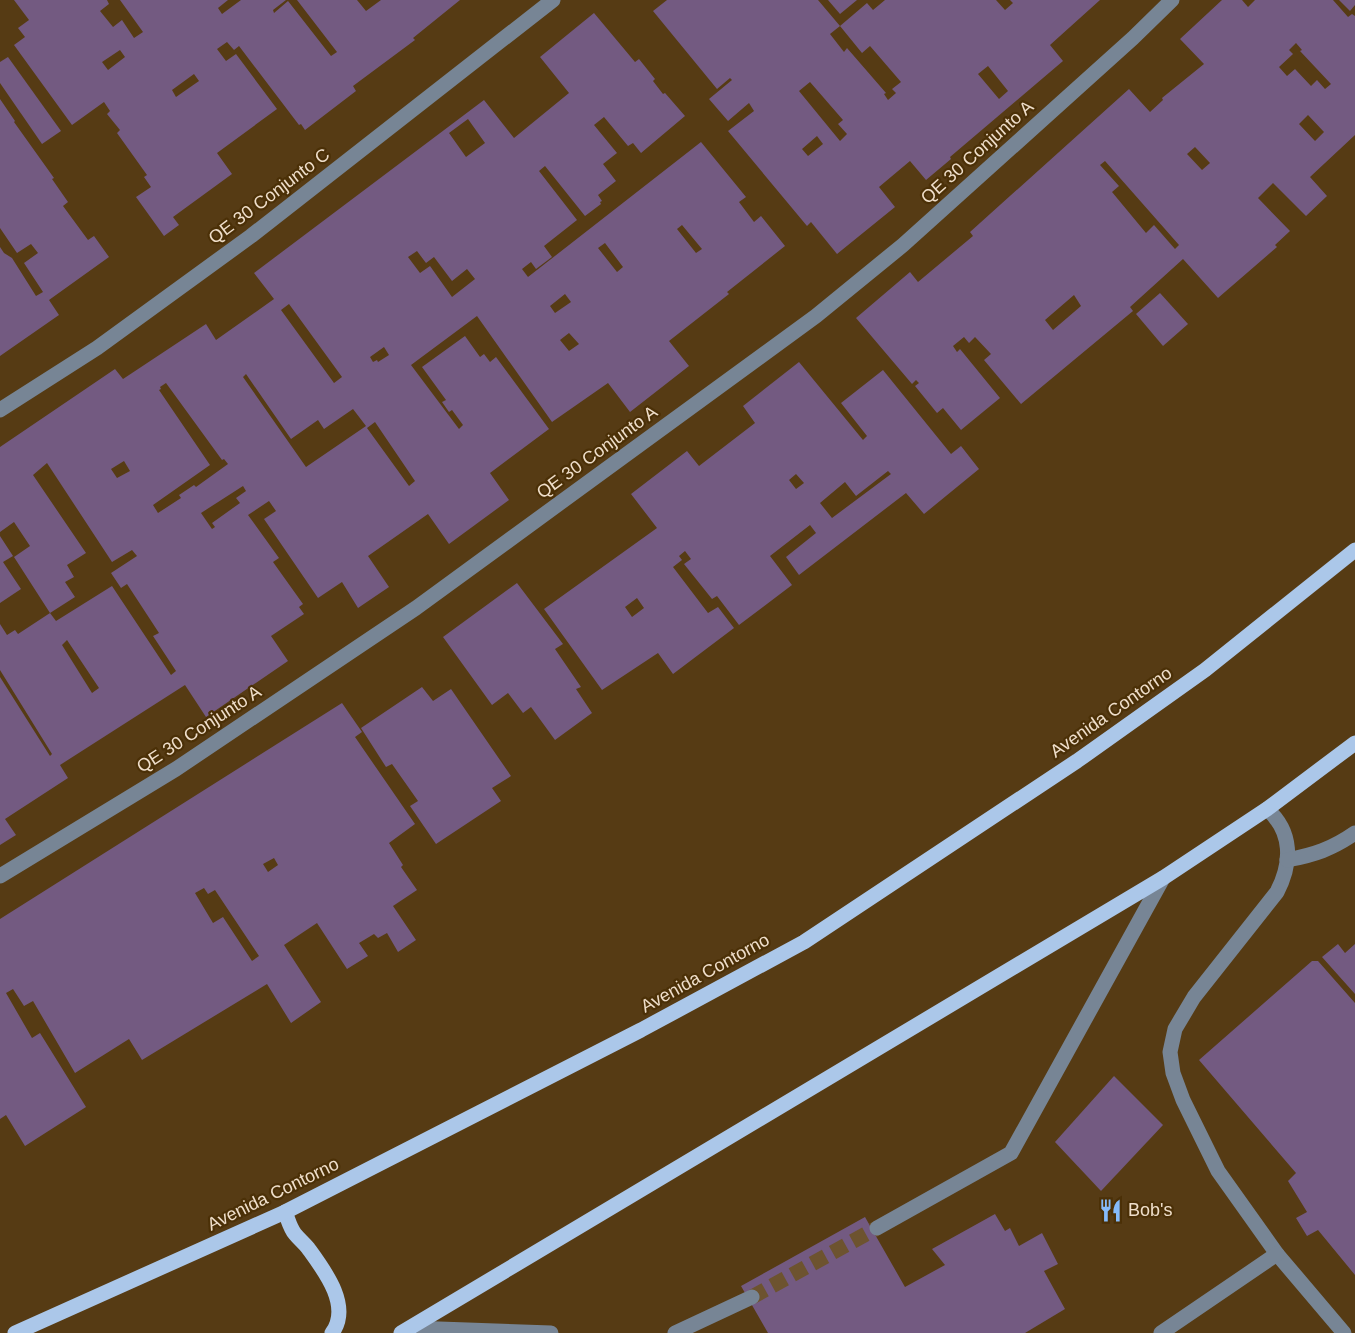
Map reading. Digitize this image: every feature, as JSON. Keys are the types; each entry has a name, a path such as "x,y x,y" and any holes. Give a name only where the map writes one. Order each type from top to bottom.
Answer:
{"main road":[{"name":"Avenida Contorno","path":"15,1333 285,1212 641,1030 804,942 1086,754 1205,669 1355,550"},
{"path":"406,1330 1163,878 1267,809 1355,743"},
{"path":"285,1212 294,1233 307,1246 330,1282 339,1303 337,1327 332,1333"}],"street":[{"name":"QE 30 Conjunto C","path":"0,410 97,348 251,236 553,0"},
{"name":"QE 30 Conjunto A","path":"0,876 176,769 416,608 816,316 903,245 1133,38 1172,0"},
{"path":"1267,809 1278,819 1287,843 1284,877 1277,892 1194,997 1175,1029 1170,1052 1173,1073 1183,1100 1218,1171 1277,1254 1344,1333"},
{"path":"1287,860 1318,854 1355,833"},
{"path":"877,1228 1011,1153 1163,878"},
{"path":"1161,1333 1277,1254"},
{"path":"675,1333 752,1297"},
{"path":"406,1330 551,1333"}],"building":[{"path":"14,0 107,0 109,4 100,11 113,27 122,20 134,38 143,32 120,0 228,0 218,8 222,14 241,0 286,0 273,10 274,13 288,1 331,56 337,52 297,0 357,0 366,11 381,0 460,0 413,38 415,40 353,86 356,91 305,130 239,46 234,50 227,42 217,49 226,61 236,54 277,109 217,153 232,174 173,217 179,225 164,236 136,197 151,187 144,177 147,175 117,133 120,130 107,114 110,111 104,102 72,125 14,45 25,37 18,28 29,20","holes":["120,50 125,57 108,70 102,62","194,74 199,81 176,97 172,90"]},
{"path":"667,0 818,0 840,26 867,3 873,10 885,0 996,0 1005,10 1013,3 1010,0 1100,0 1050,45 1063,61 950,157 951,159 926,180 910,161 879,187 895,207 837,254 811,222 807,226 728,131 754,111 749,103 728,121 709,99 732,80 730,78 717,89 653,11","holes":["840,26 862,53 870,46 901,82 892,89 896,93 888,100 884,94 886,93 847,48 844,52 830,34","988,66 1008,91 999,99 978,74","810,82 843,120 838,124 847,134 840,141 799,91","817,136 823,144 808,156 802,149"]},
{"path":"828,0 857,0 840,14"},
{"path":"1222,0 1242,0 1248,7 1255,0 1333,0 1348,17 1352,14 1355,16 1355,135 1310,177 1327,196 1306,216 1273,183 1258,198 1290,231 1275,245 1277,247 1218,298 1183,259 1130,307 1133,311 1021,404 984,360 991,354 975,337 969,343 964,337 953,346 957,352 960,349 1000,398 961,430 943,408 937,413 915,386 919,383 916,380 912,384 856,318 910,272 918,282 973,236 970,232 1129,89 1150,112 1163,100 1162,98 1204,64 1180,39","holes":["1296,43 1302,50 1300,51 1331,84 1325,89 1317,80 1311,86 1295,69 1287,76 1279,67 1293,54 1289,50","1308,115 1324,132 1315,141 1299,124","1195,147 1210,163 1202,170 1187,154","1105,161 1179,245 1175,249 1154,225 1146,233 1112,192 1119,186 1100,165","1074,295 1081,306 1053,330 1045,320"]},
{"path":"1339,0 1355,0 1355,5 1350,11"},
{"path":"594,13 635,62 639,59 655,79 653,81 663,94 665,93 685,116 641,153 633,143 628,146 604,117 594,125 617,153 603,164 616,181 598,195 602,201 601,204 585,216 545,166 539,171 577,220 544,246 552,257 536,269 531,262 522,269 528,277 701,142 746,197 739,202 754,222 761,216 785,246 669,341 689,366 630,412 608,383 552,422 477,316 411,365 459,429 463,425 452,410 449,412 442,402 446,400 422,367 465,336 480,357 484,354 490,362 496,357 549,429 490,473 509,500 449,544 428,514 368,556 389,587 358,608 342,582 318,598 264,519 276,511 269,501 248,515 279,558 273,562 303,604 299,607 304,614 271,636 288,661 206,717 185,685 60,765 68,778 5,819 16,835 0,845 0,677 50,756 52,754 0,670 0,624 7,635 15,630 18,634 50,613 14,557 30,546 14,522 0,532 0,447 115,369 123,379 206,324 216,340 274,299 254,273 484,100 514,138 569,93 540,57","holes":["468,119 485,143 466,157 449,133","682,225 702,249 696,253 677,229","605,243 623,267 617,272 598,248","417,251 426,263 434,257 452,281 467,269 475,279 452,297 430,266 420,273 408,257","565,294 571,302 555,313 550,306","289,304 342,377 334,383 281,310","569,333 579,344 569,351 560,340","384,347 389,355 378,362 377,360 373,362 370,357","246,374 291,439 318,420 324,429 353,409 366,426 306,467 243,377","166,383 222,460 224,459 228,464 196,487 194,485 179,495 181,498 158,513 153,505 210,465 159,390","375,422 415,481 409,486 367,428","124,461 130,471 117,478 111,469","47,463 112,562 132,550 137,556 111,573 121,588 127,584 159,633 153,636 176,671 171,675 112,586 56,621 50,613 75,597 65,582 74,577 67,565 86,553 33,475","243,486 246,491 236,498 240,503 212,523 215,527 212,529 201,513","67,640 99,688 92,693 62,645"]},
{"path":"8,57 61,131 42,144 0,83 0,62"},
{"path":"0,99 54,178 52,179 68,202 63,206 88,240 94,236 109,257 49,300 59,315 0,356 0,247 12,258 36,296 43,292 24,263 38,253 31,244 17,253 0,228"},
{"path":"1160,293 1188,324 1163,346 1136,314"},
{"path":"799,362 863,440 867,436 841,403 883,370 951,454 961,446 979,469 924,514 906,493 799,575 786,557 816,533 810,525 770,556 792,585 739,625 717,596 712,599 684,564 691,559 685,551 679,556 682,560 673,567 708,613 718,607 734,628 673,674 658,653 602,690 544,609 657,528 631,494 687,451 699,466 755,423 743,406","holes":["888,471 891,474 832,518 820,503 845,482 856,496","796,474 804,483 796,489 789,480","637,598 644,608 632,617 625,607"]},
{"path":"0,536 13,556 3,562 21,589 0,603"},
{"path":"517,583 563,644 555,649 581,687 576,689 592,713 555,740 531,707 523,713 508,693 492,705 443,637"},
{"path":"422,687 433,701 451,689 511,776 492,788 501,801 436,844 410,806 418,801 392,764 386,767 361,728"},
{"path":"342,703 362,732 355,737 415,824 389,843 403,865 401,867 417,890 393,906 416,940 398,952 387,933 378,938 374,934 359,943 368,956 347,969 317,923 284,945 321,1002 291,1023 267,984 142,1060 129,1039 75,1073 33,1001 24,1006 13,989 6,993 32,1038 40,1033 86,1107 25,1146 6,1115 0,1119 0,919","holes":["274,858 278,865 268,872 263,864","204,888 208,894 215,890 259,956 252,961 223,917 213,923 195,893"]},
{"path":"1338,944 1345,953 1355,944 1355,994 1322,957"},
{"path":"1312,961 1318,961 1355,1003 1355,1275 1318,1230 1307,1236 1296,1218 1307,1212 1288,1181 1296,1173 1199,1060"},
{"path":"1114,1076 1163,1125 1101,1191 1055,1142"},
{"path":"995,1214 1005,1231 1010,1228 1019,1246 1042,1233 1058,1264 1044,1271 1065,1309 1025,1333 768,1333 741,1286 865,1217 905,1287 945,1265 932,1249"}],"tunnel":[{"path":"752,1297 877,1228"}],"place":[{"name":"Bob's","path":"1110,1210"}]}
